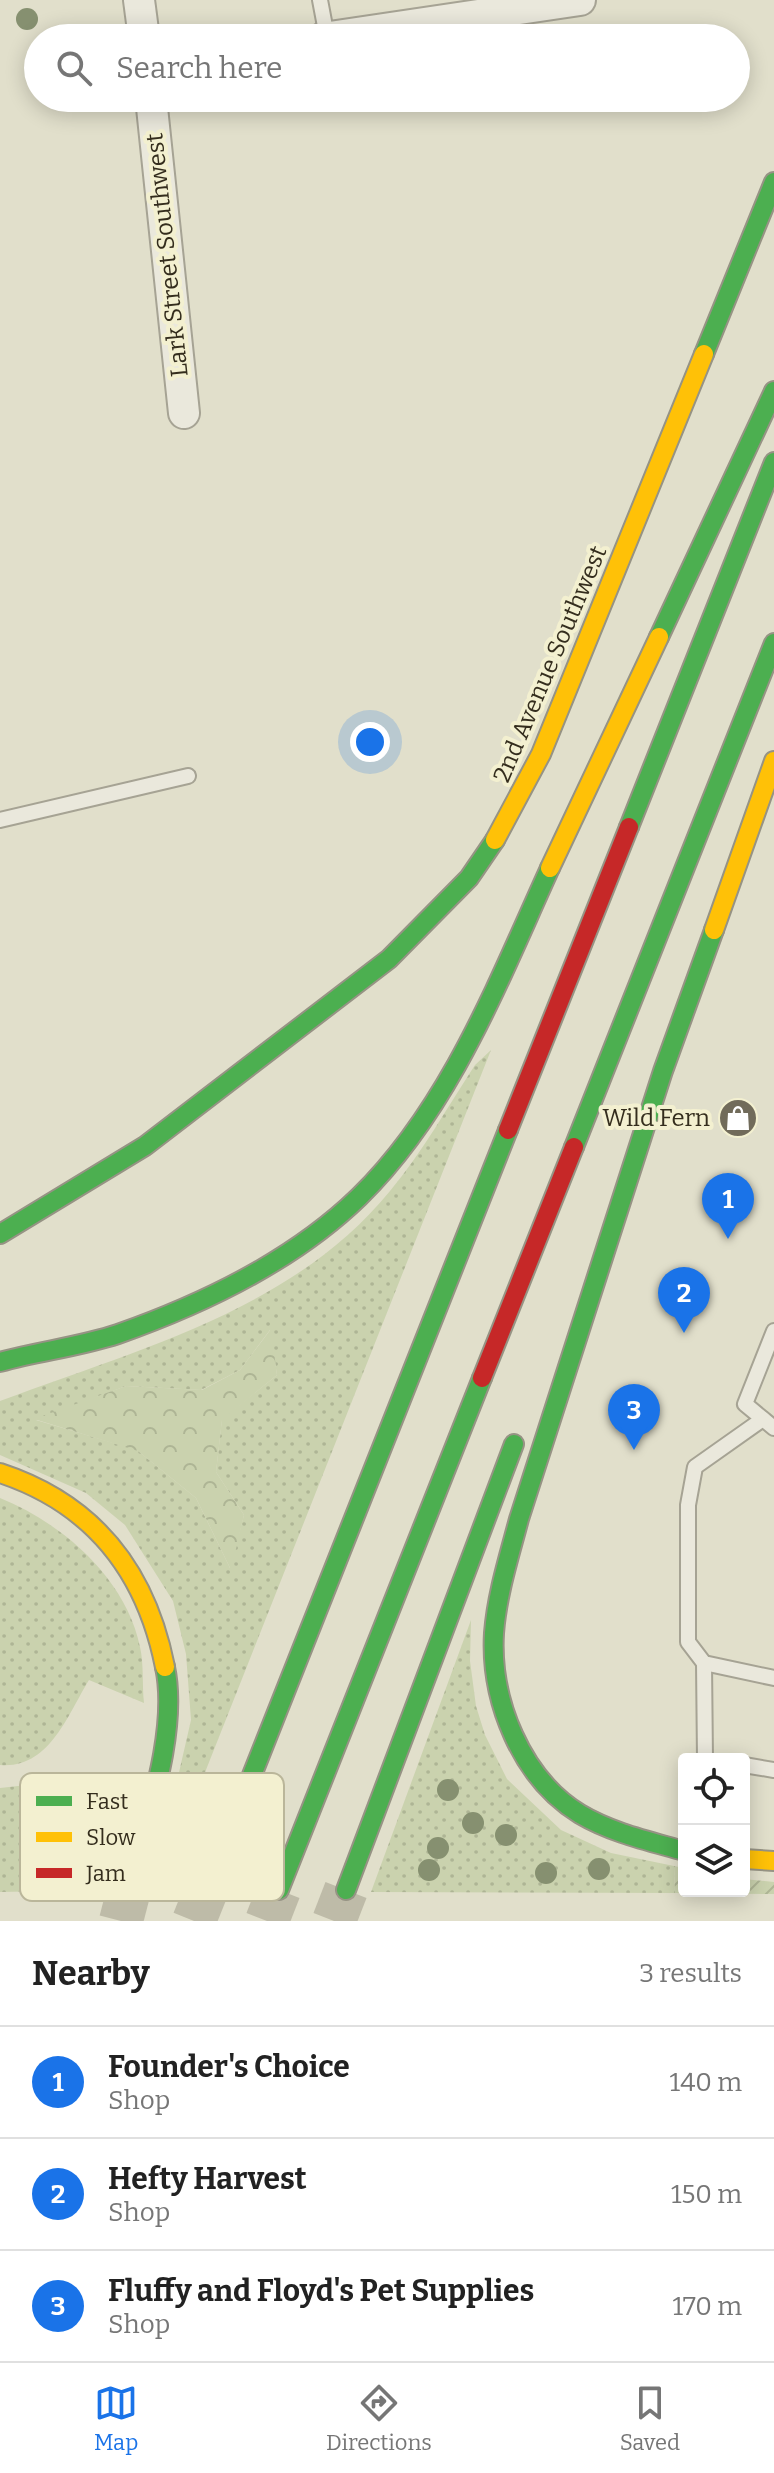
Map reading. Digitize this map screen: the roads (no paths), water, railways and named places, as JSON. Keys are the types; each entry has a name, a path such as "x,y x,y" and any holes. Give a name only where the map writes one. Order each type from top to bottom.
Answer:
{"main road":[{"name":"2nd Avenue Southwest","path":"0,1234 145,1146 389,959 469,878 489,851 541,754 774,182"},
{"path":"0,1362 84,1344 155,1320 225,1287 295,1246 360,1197 405,1140 464,1048 774,391"},
{"path":"253,1773 774,462"},
{"path":"284,1877 774,643"},
{"path":"678,1849 628,1836 569,1807 527,1764 501,1702 494,1650 503,1583 519,1519 663,1071 774,761"},
{"path":"595,1221 630,1125 663,1071"},
{"path":"346,1890 519,1428"},
{"path":"0,1473 33,1484 86,1517 127,1566 156,1622 170,1690 157,1773"},
{"path":"750,1859 774,1861"}],"street":[{"path":"139,0 142,24"},
{"path":"419,24 580,0"},
{"name":"Lark Street Southwest","path":"152,112 184,413"}],"lane":[{"path":"320,0 323,24"},
{"path":"0,820 188,776"},
{"path":"705,1753 704,1663 688,1642 688,1505 695,1467 768,1424 745,1404 774,1331"},
{"path":"704,1663 774,1678"},
{"path":"750,1766 774,1770"}],"tunnel":[{"path":"334,1921 346,1890"},
{"path":"121,1921 126,1901"},
{"path":"194,1921 202,1901"},
{"path":"267,1921 275,1901"}],"place":[{"name":"Wild Fern","path":"738,1118"},
{"name":"Founder's Choice","path":"728,1239"},
{"name":"Hefty Harvest","path":"684,1333"},
{"name":"Fluffy and Floyd's Pet Supplies","path":"634,1450"}]}
